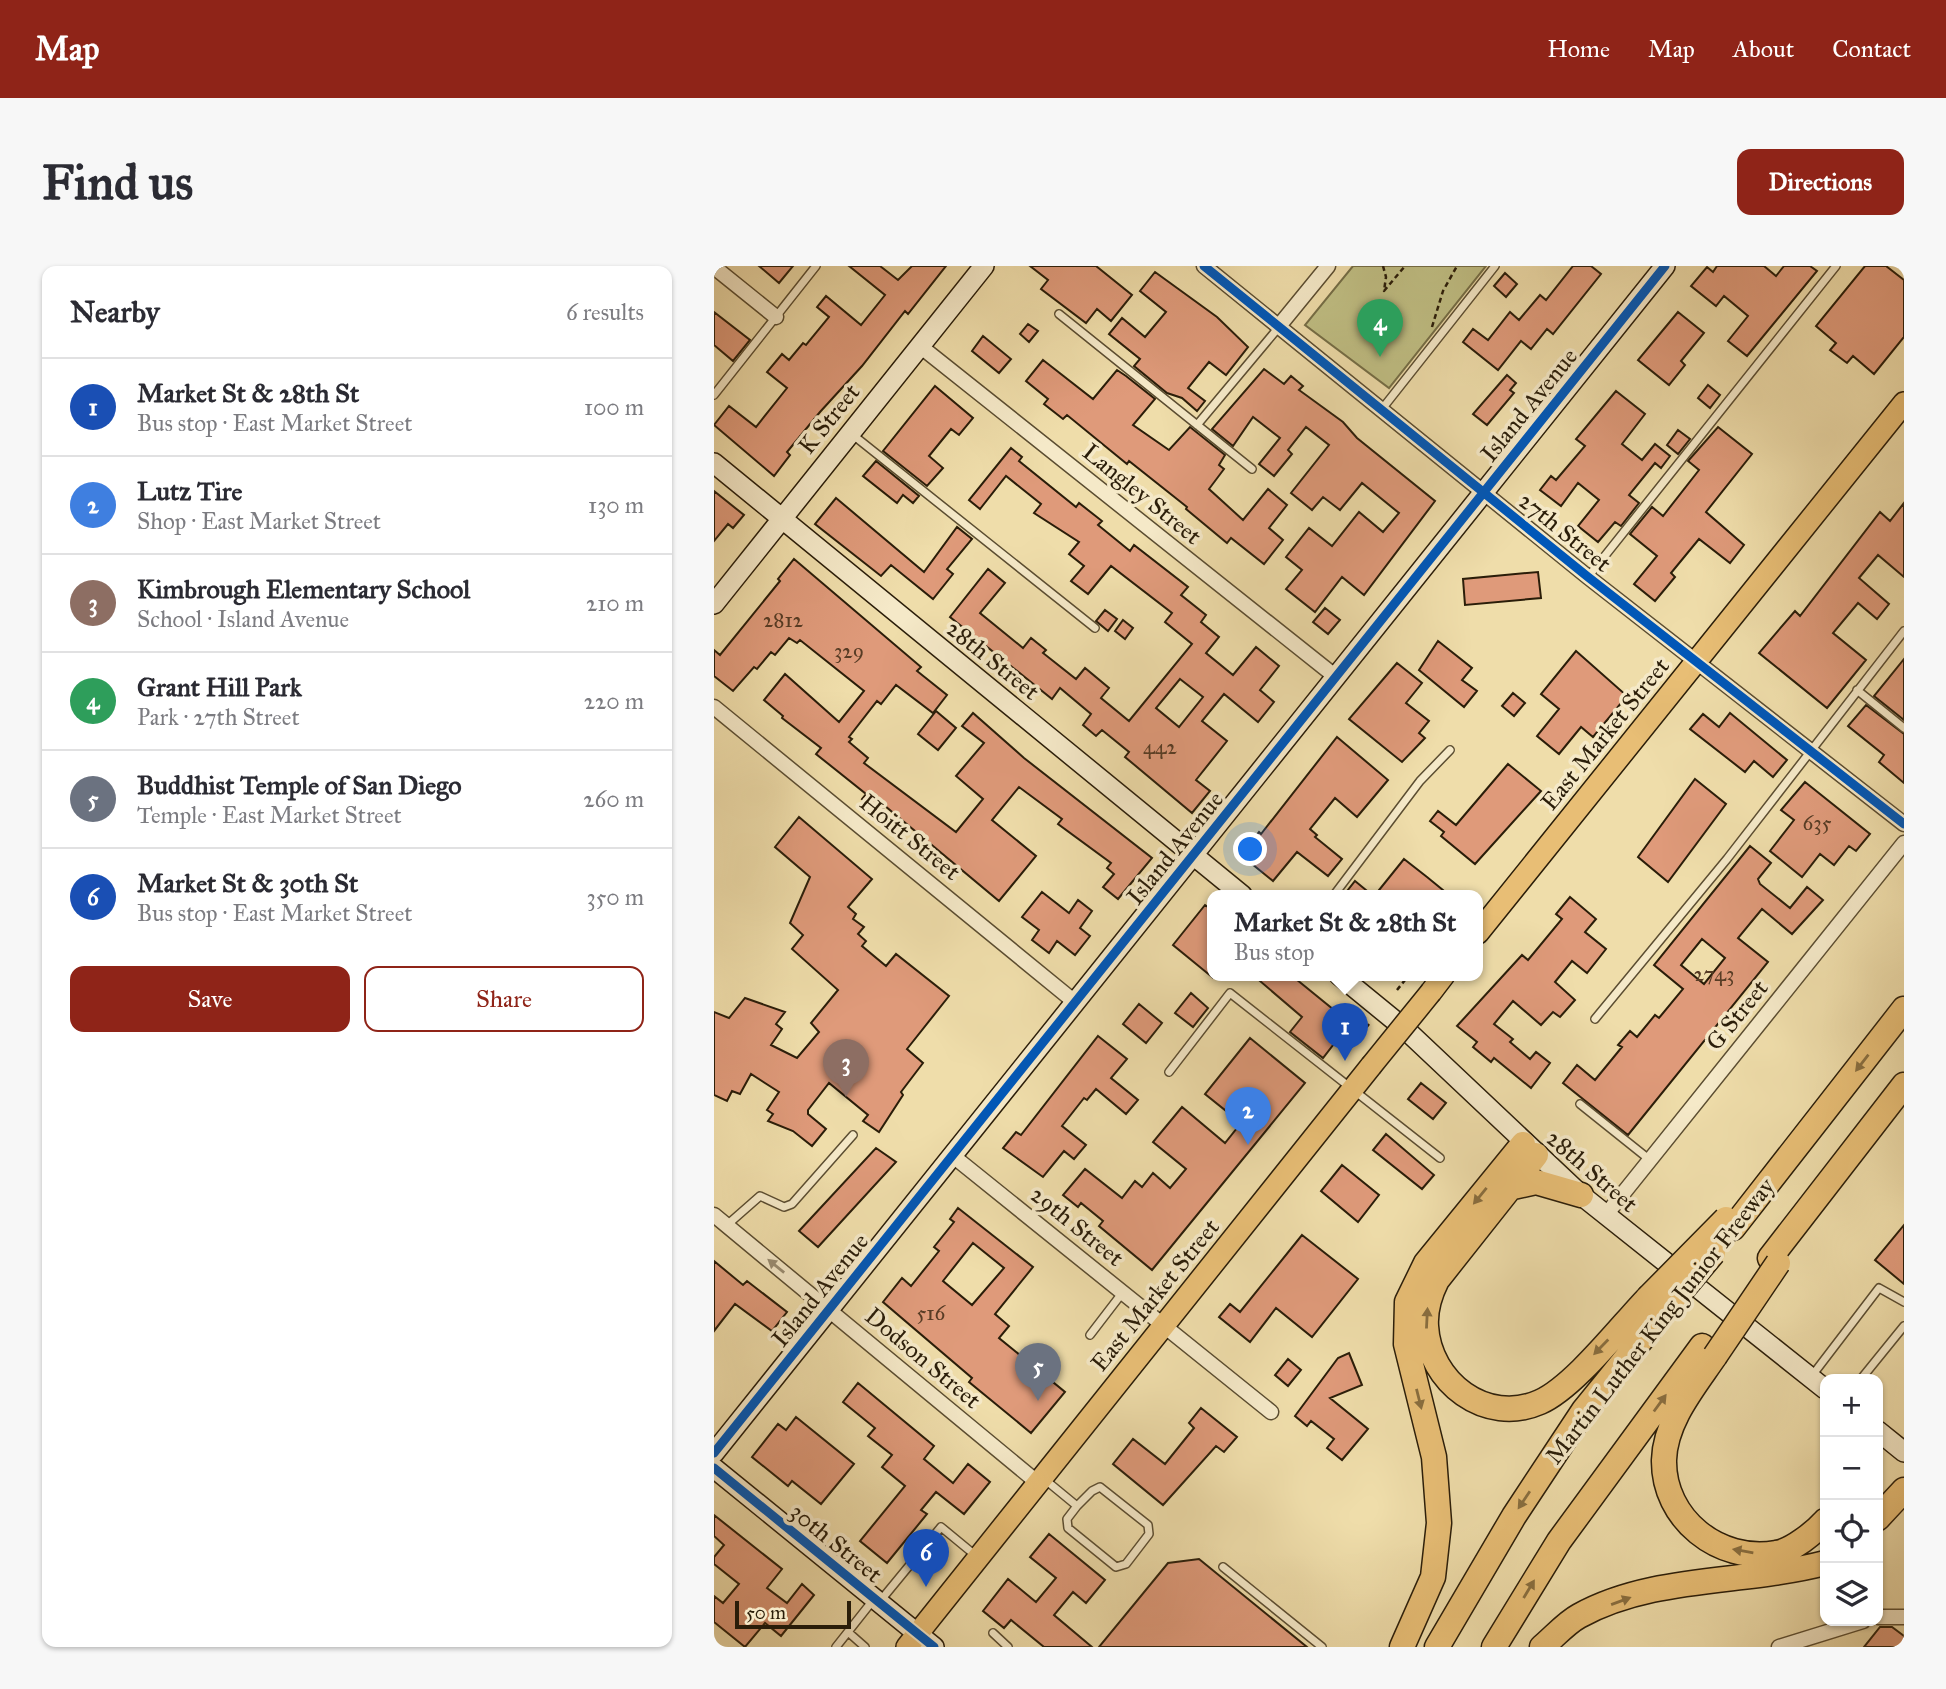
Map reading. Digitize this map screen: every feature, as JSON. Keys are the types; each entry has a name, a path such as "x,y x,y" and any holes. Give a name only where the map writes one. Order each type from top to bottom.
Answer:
{"highway":[{"name":"Martin Luther King Junior Freeway","path":"1437,1647 1514,1516 1658,1303 1752,1200 1904,1009"},
{"name":"Martin Luther King Junior Freeway","path":"1494,1647 1559,1541 1709,1351 1838,1171 1904,1085"},
{"path":"1530,1149 1513,1187 1450,1260 1429,1299 1426,1325 1430,1350 1442,1375 1460,1392 1483,1405 1504,1409 1541,1401 1658,1303"},
{"path":"1402,1647 1433,1577 1439,1522 1434,1457 1406,1344 1407,1302 1426,1264 1530,1149"},
{"path":"1513,1187 1536,1182 1581,1195"},
{"path":"1709,1351 1669,1433 1664,1461 1673,1504 1702,1538 1747,1553 1820,1549"},
{"path":"1883,1513 1904,1490"},
{"path":"1883,1533 1904,1515"},
{"path":"1779,1553 1820,1526"},
{"path":"1542,1647 1578,1616 1653,1589 1794,1571 1820,1564"}],"main road":[{"name":"East Market Street","path":"1483,927 1904,403"},
{"name":"East Market Street","path":"919,1643 979,1558 1040,1480 1438,984"}],"street":[{"name":"K Street","path":"714,604 985,266"},
{"name":"27th Street","path":"1204,266 1588,577 1904,824"},
{"path":"1279,326 1328,266"},
{"name":"Island Avenue","path":"714,1453 1665,266"},
{"path":"714,267 776,317"},
{"name":"Langley Street","path":"920,346 1336,677"},
{"name":"28th Street","path":"714,463 1236,890"},
{"name":"Hoitt Street","path":"714,707 1076,1003"},
{"name":"G Street","path":"1605,1216 1904,843"},
{"name":"28th Street","path":"1346,981 1405,1029 1530,1149 1605,1216 1818,1383"},
{"name":"29th Street","path":"953,1156 1271,1412"},
{"name":"Dodson Street","path":"714,1215 1040,1480"},
{"path":"1883,1435 1904,1452"},
{"name":"30th Street","path":"714,1468 877,1601 919,1643"},
{"path":"1883,1617 1904,1617"},
{"path":"1779,1647 1847,1626"}],"lane":[{"path":"714,395 816,266"},
{"path":"1381,410 1494,266"},
{"path":"1588,577 1836,266"},
{"path":"1059,314 1252,469"},
{"path":"1197,425 1279,326"},
{"path":"850,432 1095,628"},
{"path":"1594,1019 1727,859 1904,631"},
{"path":"1857,690 1904,728"},
{"path":"1338,890 1420,781 1450,750"},
{"path":"1169,1072 1230,993 1352,1092 1440,1158"},
{"path":"1580,1104 1650,1160"},
{"path":"726,1225 760,1196 785,1207 792,1204 853,1135"},
{"path":"1818,1383 1879,1288 1904,1302"},
{"path":"1090,1335 1123,1292"},
{"path":"1865,1374 1904,1326"},
{"path":"1040,1480 1077,1506"},
{"path":"1100,1487 1148,1525 1149,1534 1126,1563 1116,1567 1069,1528 1067,1519 1077,1506 1100,1487"},
{"path":"836,1647 941,1527 979,1558"},
{"path":"1223,1567 1322,1647"},
{"path":"849,1632 865,1647"},
{"path":"993,1633 1008,1647"}],"path":[{"path":"1383,266 1386,277 1384,291 1405,266"},
{"path":"1432,332 1443,291 1457,266"},
{"path":"1397,990 1404,981"},
{"path":"1346,1054 1371,1021"}],"shaded area":[{"path":"1353,266 1486,266 1389,388 1305,325"}],"building":[{"path":"759,266 793,266 779,283"},
{"path":"849,266 880,266 898,280 912,266 946,266 908,314 905,311 862,366 787,452 790,455 774,476 714,425 729,406 756,427 787,388 767,372 782,354 789,360 803,343 806,345 829,317 817,307 826,296 861,325 885,295"},
{"path":"1030,266 1096,266 1132,295 1111,321 1097,309 1086,323 1041,289 1048,280"},
{"path":"1573,266 1591,266 1601,274 1553,334 1547,329 1531,349 1521,341 1498,370 1463,342 1473,329 1488,340 1510,312 1519,320 1540,295 1546,300"},
{"path":"1717,266 1764,266 1776,276 1784,266 1810,266 1817,271 1747,356 1728,341 1748,316 1724,296 1716,306 1691,286 1707,267 1713,272"},
{"path":"1865,266 1886,266 1904,280 1904,337 1874,374 1853,356 1847,363 1830,350 1836,343 1816,326"},
{"path":"1155,272 1217,317 1248,347 1226,375 1209,362 1188,388 1205,401 1197,411 1182,398 1167,393 1134,366 1140,359 1109,334 1122,318 1145,337 1166,312 1140,291"},
{"path":"1505,273 1517,284 1506,297 1494,286"},
{"path":"714,312 750,340 733,361 714,345"},
{"path":"1678,312 1704,333 1681,361 1685,365 1669,385 1638,360"},
{"path":"1028,324 1038,331 1029,342 1020,334"},
{"path":"983,336 1011,359 999,373 972,351"},
{"path":"1043,360 1093,399 1117,370 1155,399 1133,425 1169,450 1190,427 1225,455 1219,465 1224,469 1209,489 1243,520 1268,489 1287,505 1269,528 1283,540 1264,564 1231,538 1227,543 1129,461 1127,464 1067,415 1063,419 1044,404 1048,399 1026,381"},
{"path":"1264,369 1284,384 1291,376 1303,386 1299,390 1343,422 1357,438 1435,501 1364,595 1342,577 1315,612 1286,589 1302,570 1286,557 1309,528 1332,546 1359,512 1383,532 1399,513 1362,483 1340,510 1323,497 1312,510 1291,493 1329,445 1306,427 1288,450 1292,454 1274,476 1259,464 1280,438 1253,417 1233,446 1212,429"},
{"path":"1507,375 1516,383 1510,390 1514,393 1487,425 1473,414"},
{"path":"1708,385 1720,395 1710,408 1698,398"},
{"path":"935,386 973,418 959,435 951,429 929,456 943,468 927,486 883,451"},
{"path":"1616,391 1645,414 1622,444 1642,460 1655,444 1670,456 1661,468 1655,463 1629,495 1639,503 1621,526 1615,522 1598,542 1578,526 1599,500 1578,483 1561,506 1540,490 1551,476 1556,480 1585,446 1576,439"},
{"path":"1718,427 1752,454 1706,512 1744,545 1730,563 1699,539 1671,573 1675,577 1655,601 1634,584 1657,556 1630,534 1652,507 1663,516 1699,470 1688,461"},
{"path":"1678,430 1690,439 1678,454 1667,445"},
{"path":"1011,448 1022,457 1019,461 1076,507 1079,503 1102,521 1098,525 1130,551 1134,545 1188,587 1181,595 1206,615 1201,622 1219,637 1206,653 1233,675 1256,647 1279,666 1260,690 1274,702 1258,722 1224,694 1202,721 1227,741 1196,780 1210,791 1192,813 1125,757 1129,752 1102,730 1096,736 1083,725 1091,714 1060,688 1052,699 950,617 988,569 1005,583 980,613 1023,648 1031,638 1046,650 1043,653 1076,679 1085,668 1109,688 1101,698 1129,721 1192,644 1165,622 1172,613 1111,566 1088,594 1071,581 1084,566 1069,554 1079,542 1034,513 1041,504 1006,476 980,509 969,500","holes":["1180,679 1203,697 1179,727 1156,708"]},
{"path":"876,461 919,496 913,503 903,495 897,503 863,476"},
{"path":"714,491 744,515 733,528 728,524 714,541"},
{"path":"836,498 924,572 957,527 972,539 947,569 953,574 933,599 891,565 881,576 815,524"},
{"path":"1904,503 1904,577 1878,555 1859,578 1889,604 1877,619 1858,603 1833,633 1866,660 1827,708 1759,653 1795,611 1800,616 1880,512 1890,521"},
{"path":"794,559 921,667 917,671 947,695 933,713 896,685 881,704 877,701 849,737 852,739 849,742 868,758 864,763 956,832 983,799 956,776 984,743 962,726 973,713 1024,758 1152,858 1118,899 1103,887 1114,874 1107,868 1111,863 1058,824 1062,819 1019,787 992,820 1036,856 999,901 885,806 880,813 862,799 866,794 816,754 821,748 782,718 783,716 764,700 785,674 839,722 864,691 800,640 797,643 789,638 775,655 771,652 757,669 754,667 733,691 714,676 714,650 720,655 780,581 778,579"},
{"path":"1538,572 1541,598 1465,605 1463,579"},
{"path":"1325,608 1340,620 1328,634 1313,622"},
{"path":"1105,610 1117,619 1108,631 1096,621"},
{"path":"1123,620 1133,628 1125,639 1115,631"},
{"path":"1438,641 1472,668 1462,680 1477,691 1464,707 1419,670"},
{"path":"1576,651 1627,696 1593,737 1581,727 1559,754 1537,736 1559,709 1541,694"},
{"path":"1904,659 1904,720 1874,696"},
{"path":"1397,663 1422,683 1406,703 1429,721 1419,733 1425,738 1402,762 1349,719"},
{"path":"1513,693 1525,703 1514,716 1502,706"},
{"path":"1866,705 1904,734 1904,783 1879,762 1884,755 1848,726"},
{"path":"936,711 956,728 938,750 918,734"},
{"path":"1730,713 1787,760 1773,777 1754,761 1745,772 1690,729 1703,714 1719,727"},
{"path":"1337,737 1388,780 1357,817 1335,798 1310,829 1317,835 1315,837 1342,859 1328,876 1297,852 1273,881 1241,855 1259,832 1261,834"},
{"path":"1508,764 1541,791 1475,864 1441,836 1444,832 1430,821 1438,811 1456,825"},
{"path":"1695,779 1726,804 1668,882 1638,857"},
{"path":"1805,782 1870,834 1856,851 1849,846 1834,865 1820,854 1802,877 1770,851 1794,820 1781,810"},
{"path":"799,817 872,879 848,907 856,914 853,919 864,927 858,934 866,941 862,946 886,966 896,954 949,996 907,1049 923,1063 901,1092 903,1095 879,1132 863,1121 868,1115 829,1083 808,1110 808,1114 826,1129 812,1146 793,1131 768,1121 773,1114 767,1110 779,1092 751,1074 740,1094 732,1091 727,1101 714,1095 714,1012 729,1018 745,998 785,1012 776,1024 782,1029 771,1045 797,1058 819,1032 811,1023 838,990 792,949 803,935 790,923 810,877 775,847"},
{"path":"1750,846 1771,863 1758,879 1760,884 1790,908 1807,887 1823,900 1792,934 1762,909 1738,938 1768,962 1628,1135 1563,1083 1577,1065 1595,1080 1622,1047 1618,1045 1630,1031 1637,1037 1655,1015 1659,1018 1683,989 1654,965","holes":["1702,939 1725,958 1704,984 1681,965"]},
{"path":"1404,859 1443,890 1379,890"},
{"path":"1355,881 1366,890 1348,890"},
{"path":"1042,892 1069,913 1078,900 1092,911 1080,928 1090,936 1075,955 1057,941 1049,953 1032,940 1039,930 1022,917"},
{"path":"1570,897 1596,919 1585,932 1606,949 1587,973 1572,961 1555,982 1575,1000 1560,1017 1553,1012 1541,1025 1513,1001 1494,1024 1513,1039 1510,1042 1530,1059 1536,1052 1550,1063 1531,1088 1494,1058 1491,1062 1473,1047 1477,1042 1457,1026 1522,955 1528,960 1562,919 1556,914"},
{"path":"1205,905 1207,906 1207,973 1173,945"},
{"path":"1260,981 1298,981 1350,1023 1323,1058 1290,1032 1302,1017"},
{"path":"1191,993 1208,1008 1193,1027 1175,1013"},
{"path":"1139,1004 1162,1023 1146,1043 1123,1024"},
{"path":"1098,1036 1127,1059 1111,1078 1138,1100 1126,1114 1096,1089 1087,1100 1084,1098 1062,1126 1086,1145 1074,1159 1064,1151 1043,1177 1003,1148 1016,1132 1021,1135"},
{"path":"1250,1038 1305,1083 1152,1270 1099,1226 1103,1221 1081,1203 1078,1207 1063,1195 1085,1169 1122,1198 1135,1181 1142,1187 1153,1173 1170,1188 1186,1169 1153,1142 1182,1107 1225,1143 1241,1123 1205,1094"},
{"path":"1421,1083 1446,1103 1433,1119 1408,1099"},
{"path":"1386,1134 1434,1175 1422,1189 1373,1150"},
{"path":"876,1148 896,1162 818,1247 799,1231"},
{"path":"1342,1165 1379,1195 1358,1222 1321,1191"},
{"path":"958,1208 1033,1267 995,1314 1009,1326 999,1338 1065,1392 1031,1433 969,1382 972,1378 883,1302 902,1278 911,1286 939,1251 934,1247 954,1222 950,1219","holes":["973,1243 1004,1268 972,1305 943,1281"]},
{"path":"1904,1225 1904,1284 1875,1260"},
{"path":"1302,1235 1358,1279 1312,1337 1276,1308 1250,1342 1219,1317 1230,1304 1240,1312"},
{"path":"714,1261 743,1285 747,1281 787,1312 772,1331 735,1304 714,1331"},
{"path":"1349,1353 1362,1385 1330,1398 1368,1429 1342,1460 1327,1448 1334,1439 1311,1421 1307,1426 1295,1416 1338,1358"},
{"path":"1288,1359 1301,1370 1288,1386 1275,1375"},
{"path":"858,1383 934,1446 924,1459 953,1483 968,1464 990,1482 964,1514 936,1492 921,1510 927,1514 887,1563 860,1541 905,1486 882,1467 892,1455 868,1436 875,1428 843,1402"},
{"path":"1201,1408 1237,1437 1224,1452 1216,1446 1163,1505 1113,1464 1133,1439 1165,1464 1194,1428 1189,1423"},
{"path":"796,1417 854,1464 821,1504 792,1481 788,1486 752,1457 778,1424 786,1430"},
{"path":"714,1515 782,1569 767,1588 787,1603 802,1584 814,1595 781,1636 765,1623 745,1647 714,1622 714,1596 723,1603 739,1584 714,1564 714,1557 724,1545 714,1536"},
{"path":"1049,1534 1105,1580 1086,1603 1073,1592 1054,1615 1092,1647 1044,1647 1011,1620 1004,1628 983,1611 1008,1579 1036,1602 1056,1578 1030,1557"},
{"path":"1199,1559 1307,1647 1099,1647 1168,1563"},
{"path":"1880,1627 1892,1627 1904,1636 1904,1647 1864,1647"}],"cycle path":[{"path":"1204,266 1588,577 1904,824"},
{"path":"714,1453 1665,266"},
{"path":"714,1468 934,1647"}],"place":[{"name":"Grant Hill Park","path":"1380,357"},
{"name":"Market St & 28th St","path":"1345,1061"},
{"name":"Kimbrough Elementary School","path":"846,1097"},
{"name":"Lutz Tire","path":"1248,1145"},
{"name":"Buddhist Temple of San Diego","path":"1038,1401"},
{"name":"Market St & 30th St","path":"926,1587"}]}
